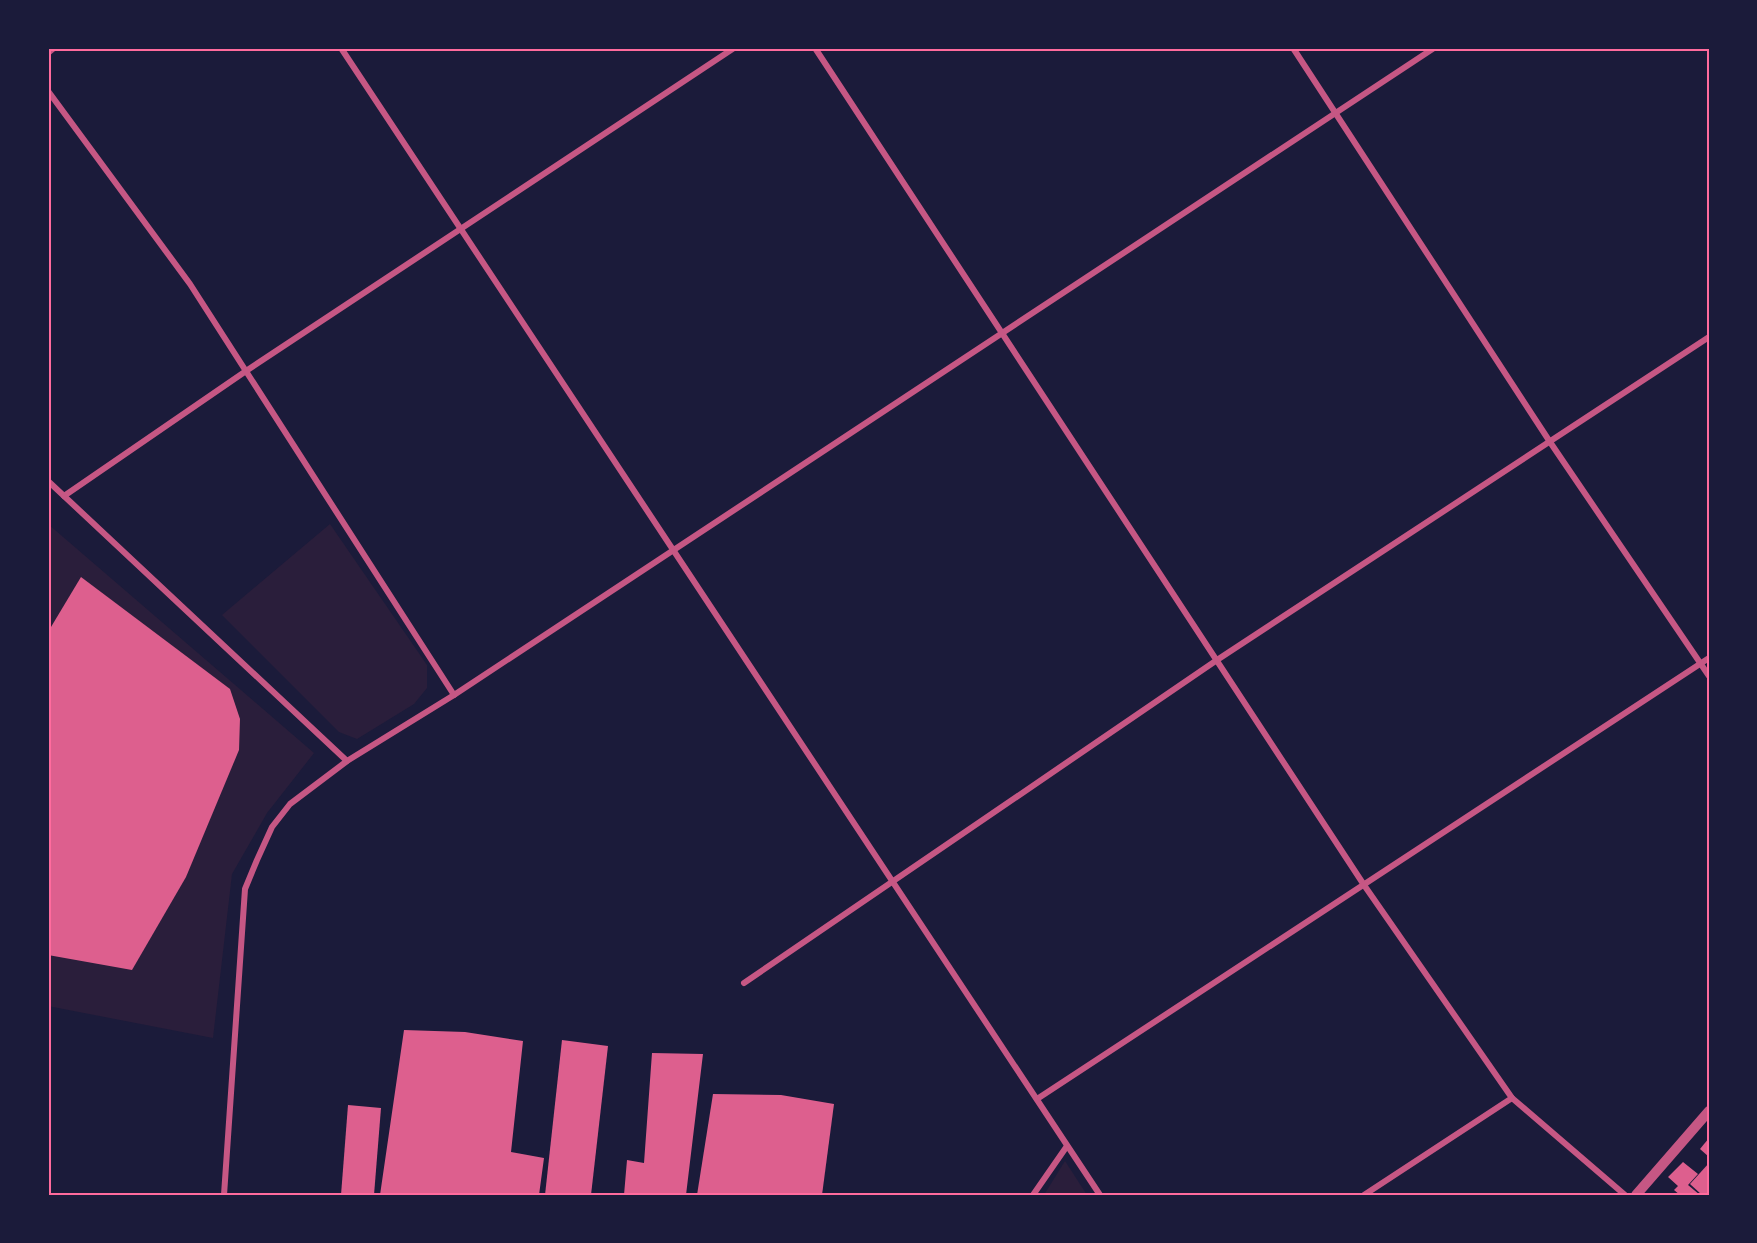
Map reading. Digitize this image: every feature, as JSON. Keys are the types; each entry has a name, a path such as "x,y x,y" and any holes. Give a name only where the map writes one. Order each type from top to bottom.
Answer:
{"street":[{"path":"48,52 54,48"},
{"path":"340,48 1100,1195"},
{"path":"64,496 246,370 734,48"},
{"path":"815,48 1364,885 1512,1098 1625,1195"},
{"path":"1293,48 1550,442 1709,676"},
{"path":"224,1195 245,889 272,827 290,804 347,761 454,695 1434,48"},
{"path":"48,91 190,284 454,695"},
{"path":"744,983 1216,660 1709,338"},
{"path":"48,481 347,761"},
{"path":"1036,1099 1709,658"},
{"path":"1364,1195 1512,1098"},
{"path":"1636,1195 1709,1111"},
{"path":"1033,1195 1067,1146"}],"shaded area":[{"path":"48,524 314,753 267,813 232,874 213,1038 48,1006"},
{"path":"330,524 427,665 427,688 414,704 357,739 339,732 222,615"},
{"path":"1065,1161 1087,1195 1044,1195"}],"building":[{"path":"81,577 230,689 240,719 239,750 186,877 132,970 48,955 48,632"},
{"path":"404,1030 465,1032 523,1041 511,1152 544,1158 539,1195 380,1195"},
{"path":"562,1040 608,1046 591,1195 545,1195"},
{"path":"652,1053 703,1054 686,1195 624,1195 627,1160 644,1163"},
{"path":"713,1094 781,1095 834,1104 822,1195 697,1195"},
{"path":"348,1105 381,1108 374,1195 341,1195"},
{"path":"1709,1138 1709,1157 1700,1149"},
{"path":"1683,1162 1698,1174 1688,1185 1700,1195 1680,1195 1674,1190 1678,1186 1668,1177"},
{"path":"1709,1163 1709,1195 1702,1195 1690,1184"}]}
